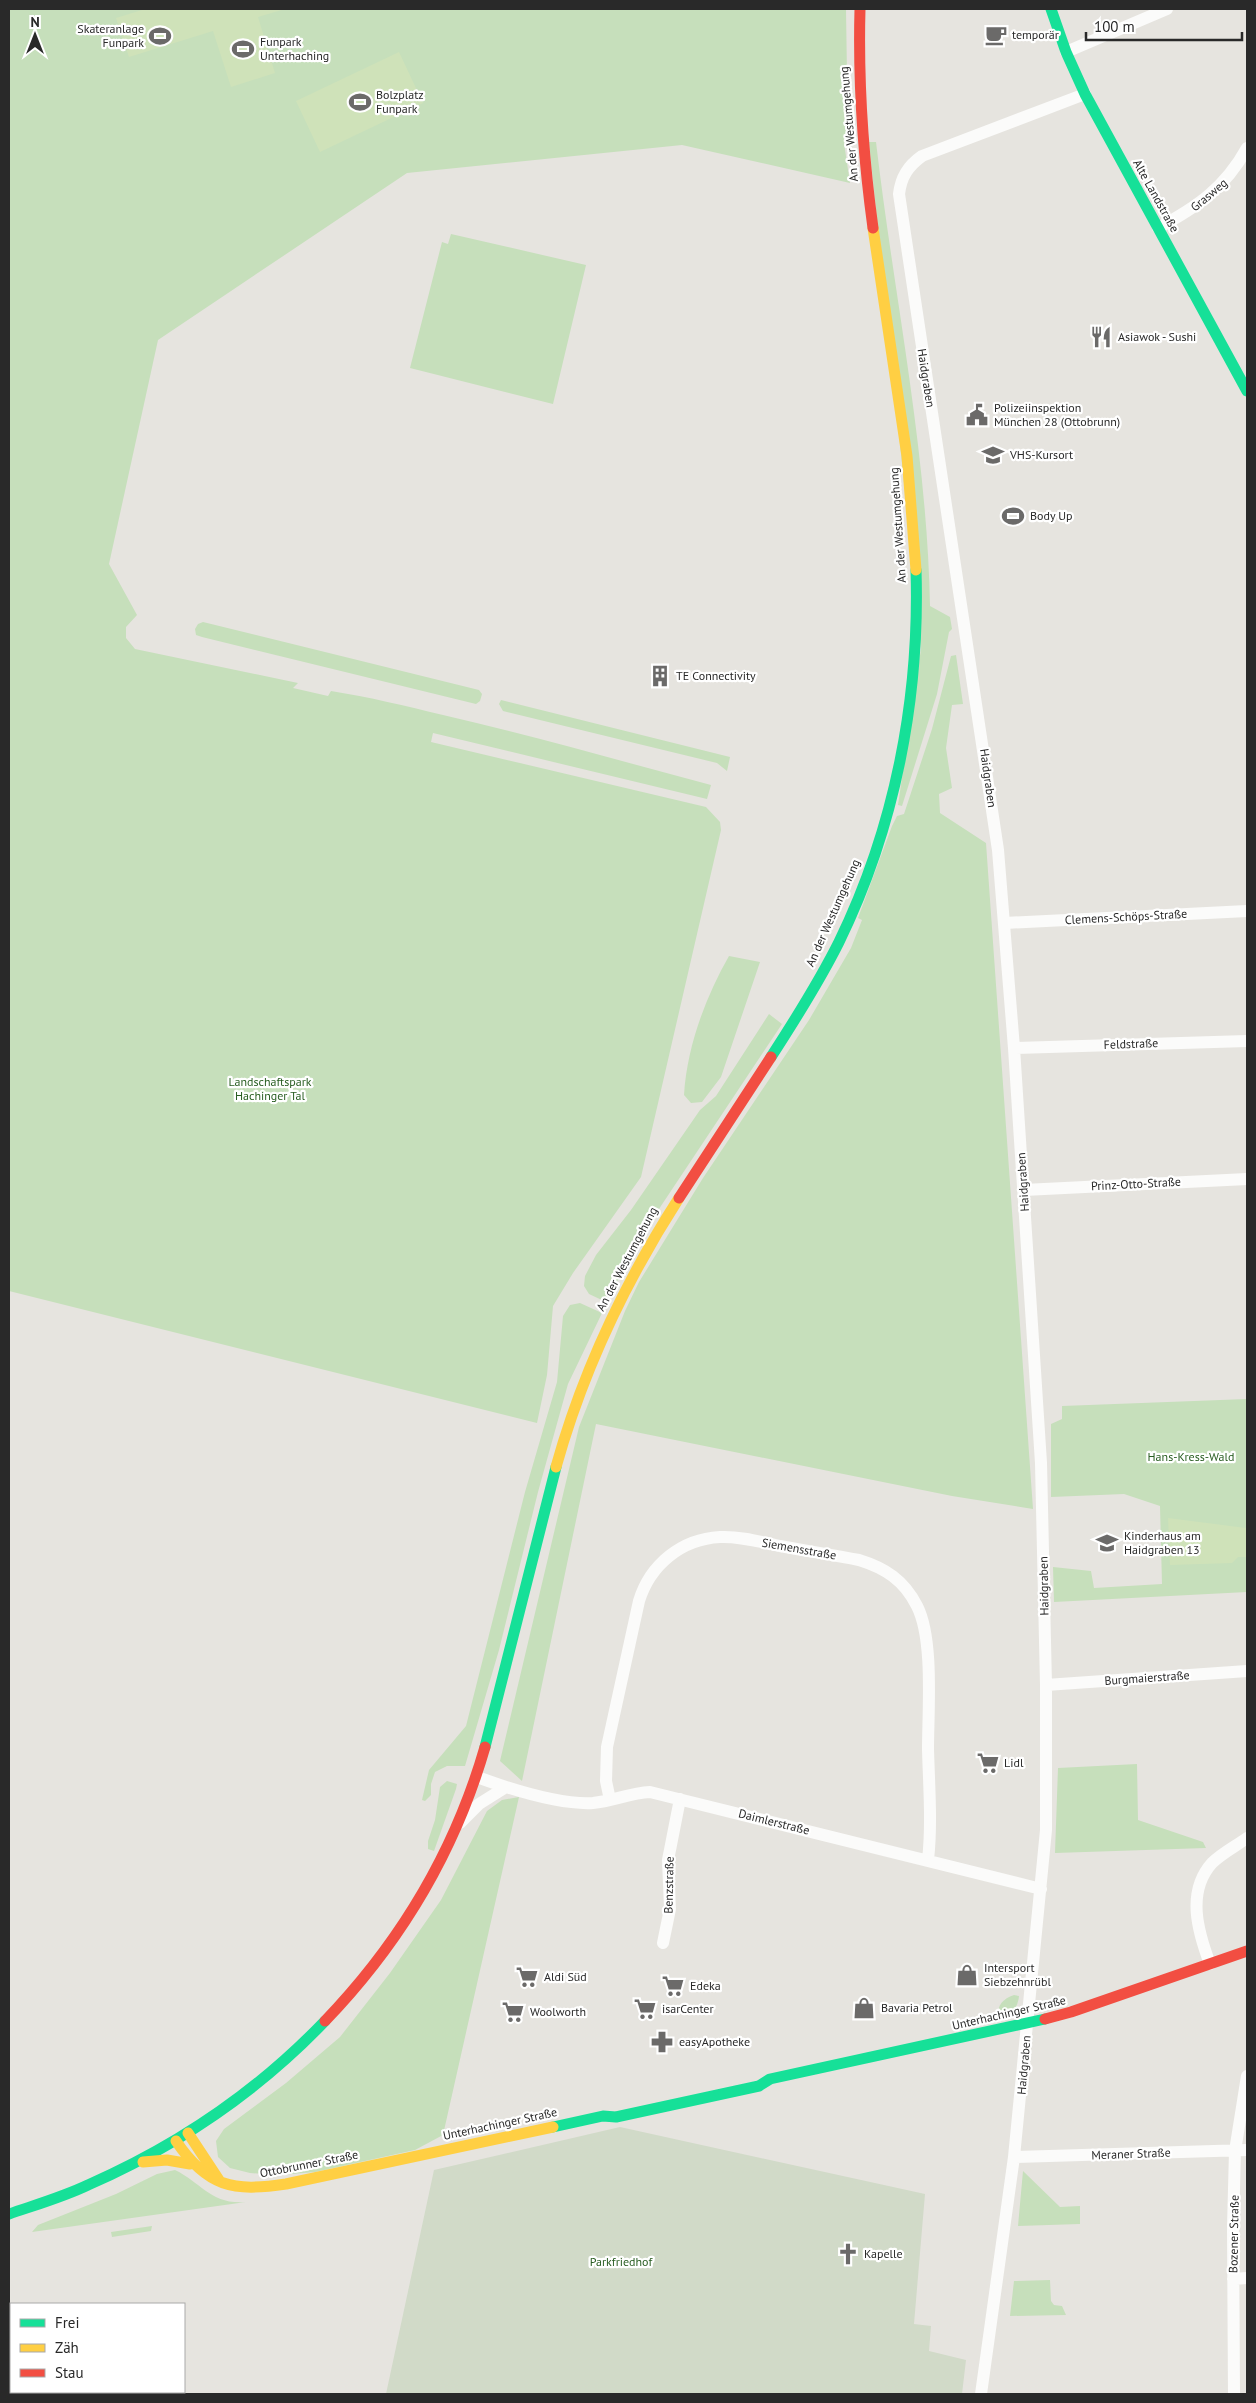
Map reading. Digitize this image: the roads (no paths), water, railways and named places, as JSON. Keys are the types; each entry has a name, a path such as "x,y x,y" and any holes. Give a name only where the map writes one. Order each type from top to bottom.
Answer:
{"main road":[{"name":"An der Westumgehung","path":"188,2133 274,2068 319,2030 361,1983 406,1921 439,1867 477,1777 568,1426 601,1337 652,1236 800,1014 834,949 870,866 897,772 907,724 915,649 916,602 912,510 901,402 871,211 860,121 857,50 860,9"},
{"name":"Alte Landstraße","path":"1051,9 1066,52 1085,94 1247,391"},
{"name":"Unterhachinger Straße","path":"402,2159 603,2116 615,2109 632,2105 757,2078 770,2079 1028,2023 1104,2002 1247,1950"},
{"path":"9,2214 81,2190 137,2162 188,2133 220,2182"},
{"name":"Ottobrunner Straße","path":"176,2140 190,2164 207,2178 238,2188 265,2187 402,2159"},
{"path":"137,2162 167,2160 190,2164"}],"street":[{"path":"1066,52 1168,9"},
{"name":"Haidgraben","path":"981,2394 1014,2157 1041,1889 1048,1772 1039,1410 1005,924 998,850 899,194 903,177 909,167 922,156 1085,94"},
{"name":"Grasweg","path":"1158,228 1192,209 1230,177 1247,148"},
{"name":"Clemens-Schöps-Straße","path":"1005,924 1247,911"},
{"name":"Feldstraße","path":"1014,1048 1247,1040"},
{"name":"Prinz-Otto-Straße","path":"1024,1190 1247,1179"},
{"name":"Siemensstraße","path":"610,1800 606,1782 607,1747 639,1601 645,1583 658,1566 676,1550 694,1542 721,1536 859,1560 878,1566 894,1575 910,1595 922,1618 927,1657 928,1860"},
{"name":"Burgmaierstraße","path":"1046,1684 1247,1671"},
{"name":"Daimlerstraße","path":"477,1777 506,1786 577,1802 591,1803 650,1792 1041,1889"},
{"path":"458,1825 479,1804 506,1786"},
{"name":"Benzstraße","path":"663,1943 670,1909 668,1860 680,1799"},
{"path":"1210,1964 1196,1914 1200,1885 1213,1863 1247,1838"},
{"name":"Bozener Straße","path":"1234,2394 1233,2279 1247,2076"},
{"name":"Meraner Straße","path":"1014,2157 1241,2151"},
{"path":"1233,2279 1247,2278"}],"place":[{"name":"temporär","path":"996,35"},
{"name":"Skateranlage Funpark","path":"160,36"},
{"name":"Funpark Unterhaching","path":"243,49"},
{"name":"Bolzplatz Funpark","path":"360,102"},
{"name":"Asiawok - Sushi","path":"1101,337"},
{"name":"Polizeiinspektion München 28 (Ottobrunn)","path":"977,415"},
{"name":"VHS-Kursort","path":"993,455"},
{"name":"Body Up","path":"1013,516"},
{"name":"TE Connectivity","path":"660,676"},
{"name":"Kinderhaus am Haidgraben 13","path":"1107,1543"},
{"name":"Lidl","path":"988,1763"},
{"name":"Intersport Siebzehnrübl","path":"967,1975"},
{"name":"Aldi Süd","path":"527,1977"},
{"name":"Edeka","path":"673,1986"},
{"name":"Bavaria Petrol","path":"864,2008"},
{"name":"isarCenter","path":"645,2009"},
{"name":"Woolworth","path":"513,2012"},
{"name":"easyApotheke","path":"662,2042"},
{"name":"Kapelle","path":"848,2254"}],"park label":[{"name":"Landschaftspark Hachinger Tal","path":"270,1089"},
{"name":"Hans-Kress-Wald","path":"1191,1457"},
{"name":"Parkfriedhof","path":"621,2262"}]}
